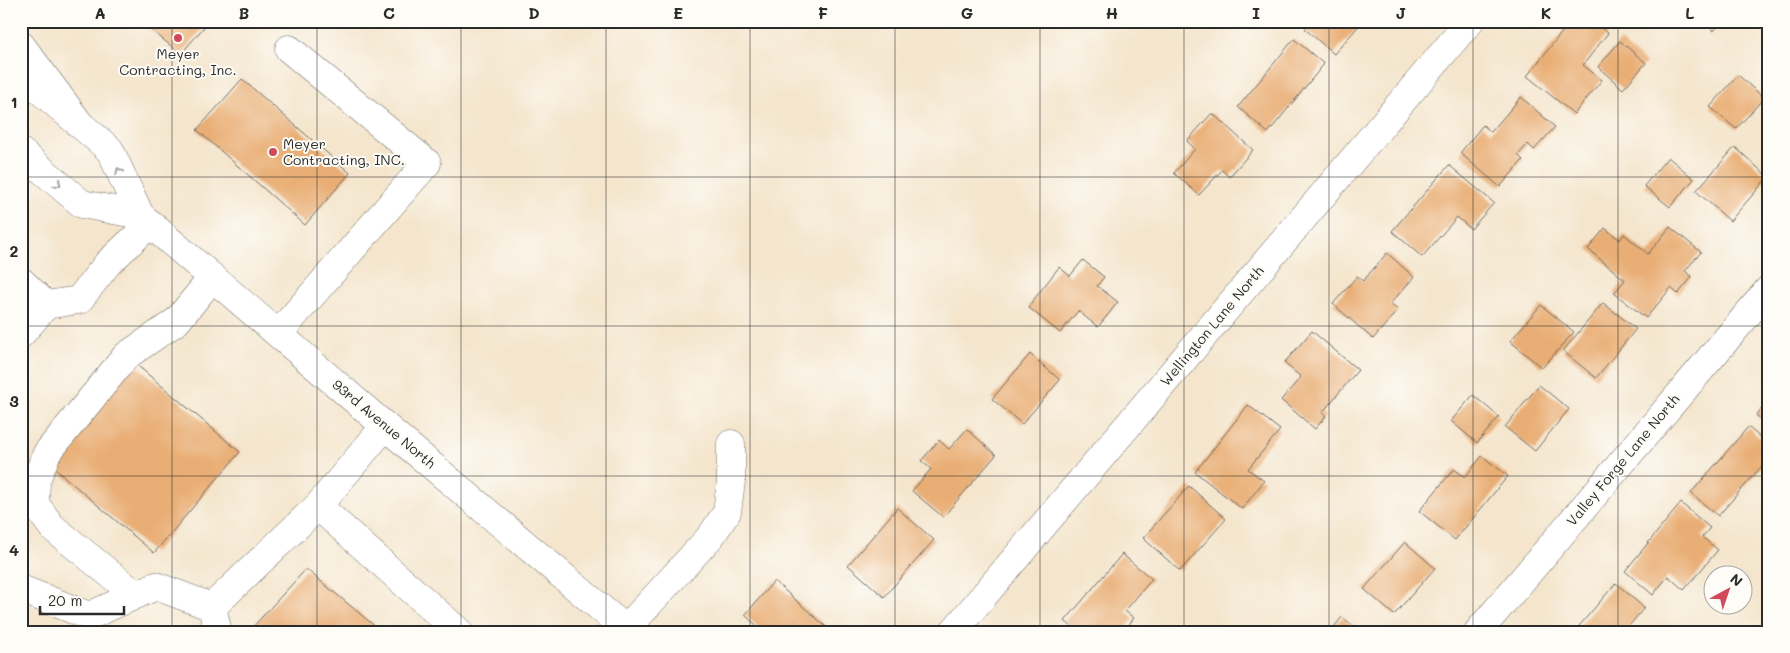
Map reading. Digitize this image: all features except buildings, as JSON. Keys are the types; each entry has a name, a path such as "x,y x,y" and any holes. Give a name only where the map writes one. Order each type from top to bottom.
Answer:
{"street":[{"name":"Wellington Lane North","path":"953,632 1470,21"},
{"path":"21,45 79,123"},
{"path":"278,334 426,163 288,49"},
{"name":"93rd Avenue North","path":"21,74 110,150 145,220 627,630"},
{"path":"21,152 82,204 145,220 79,300 46,306 21,334"},
{"path":"136,595 52,527 35,504 36,480 46,452 126,356 177,321 212,278"},
{"path":"21,281 46,306"},
{"name":"Valley Forge Lane North","path":"1478,632 1769,289"},
{"path":"21,589 93,624 136,595 156,586 215,619 318,506 385,426"},
{"path":"627,630 710,536 727,512 731,481 731,444"},
{"path":"318,506 459,632"}],"place":[{"name":"Meyer Contracting, Inc.","path":"178,38"},
{"name":"Meyer Contracting, INC.","path":"273,152"}]}
